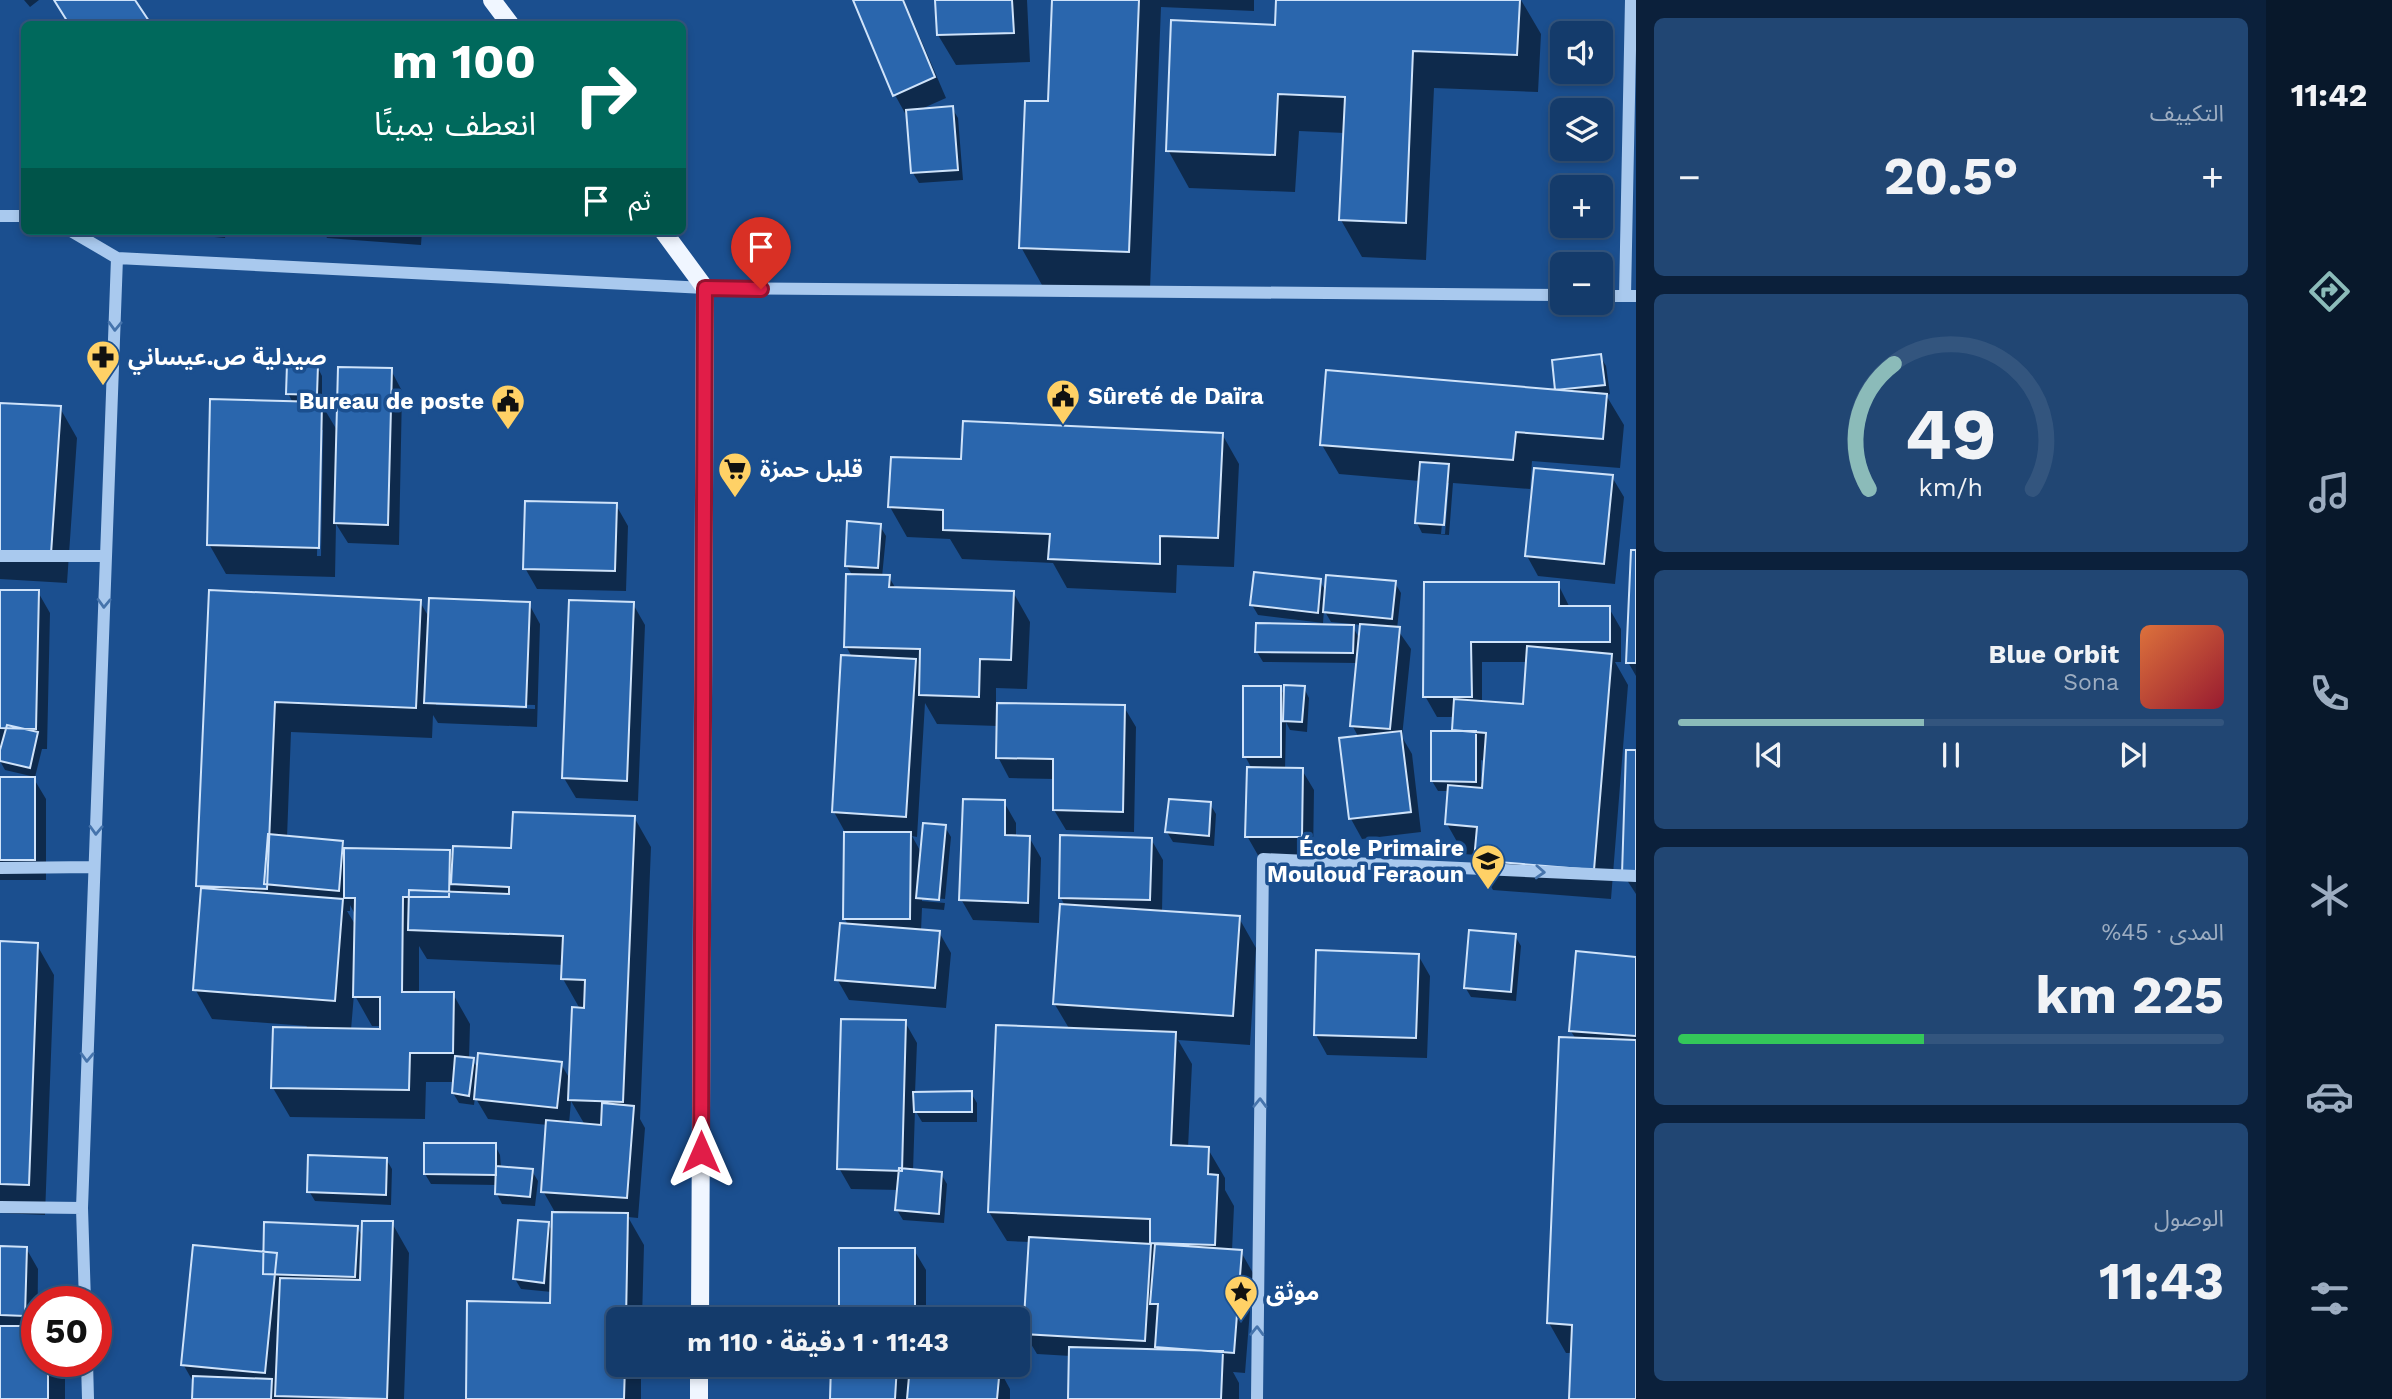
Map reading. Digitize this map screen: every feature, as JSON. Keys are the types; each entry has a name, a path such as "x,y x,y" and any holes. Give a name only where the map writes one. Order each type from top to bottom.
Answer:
{"main road":[{"path":"492,0 508,21"},
{"path":"666,235 705,288 700,1307"},
{"path":"699,1377 699,1399"}],"street":[{"path":"1630,296 1631,0"},
{"path":"0,216 21,216"},
{"path":"78,235 117,258 705,288 1550,295"},
{"path":"84,1286 82,1208 117,258"},
{"path":"0,556 106,556"},
{"path":"1256,1399 1264,859 1636,876"},
{"path":"0,868 94,867"},
{"path":"0,1207 82,1208"},
{"path":"87,1377 88,1399"}],"building":[{"path":"54,0 135,0 149,21 67,21"},
{"path":"853,0 903,0 935,77 893,96"},
{"path":"935,0 1012,0 1014,33 937,35"},
{"path":"1052,0 1139,0 1129,252 1019,248 1025,101 1048,101"},
{"path":"1276,0 1520,0 1517,55 1413,51 1406,223 1339,220 1345,97 1278,94 1275,155 1166,151 1171,20 1275,25"},
{"path":"953,106 958,170 911,173 906,110"},
{"path":"1601,354 1605,385 1555,390 1552,360"},
{"path":"287,364 318,365 317,395 286,394"},
{"path":"338,367 392,368 388,525 334,523"},
{"path":"1326,370 1607,394 1603,439 1516,432 1513,460 1320,445"},
{"path":"210,399 322,402 319,548 207,545"},
{"path":"0,403 61,406 51,554 0,551"},
{"path":"963,421 1223,433 1218,538 1160,536 1160,564 1048,559 1050,534 943,530 943,510 888,507 891,457 961,459"},
{"path":"1420,462 1449,464 1444,525 1415,523"},
{"path":"1534,468 1613,475 1604,564 1525,556"},
{"path":"525,501 617,503 615,571 523,569"},
{"path":"847,521 881,524 878,568 845,566"},
{"path":"1631,550 1636,550 1636,663 1626,663"},
{"path":"1254,572 1321,579 1318,613 1250,605"},
{"path":"846,574 890,575 889,587 1014,591 1011,660 980,659 979,697 919,695 920,649 844,647"},
{"path":"1326,575 1396,581 1392,619 1323,612"},
{"path":"1424,582 1559,582 1559,606 1610,606 1610,642 1471,642 1472,697 1423,697"},
{"path":"0,590 39,590 36,729 0,728"},
{"path":"209,590 421,600 416,708 275,702 267,889 196,886"},
{"path":"429,598 530,602 526,707 424,703"},
{"path":"569,600 634,602 627,781 562,778"},
{"path":"1256,623 1354,625 1353,653 1255,652"},
{"path":"1360,624 1400,627 1390,729 1350,726"},
{"path":"1527,646 1612,654 1594,870 1474,860 1477,827 1445,824 1448,785 1482,788 1486,733 1452,730 1454,699 1523,704"},
{"path":"841,655 916,659 906,817 832,812"},
{"path":"1284,685 1305,686 1302,722 1283,721"},
{"path":"1243,686 1281,686 1281,757 1243,757"},
{"path":"997,703 1125,705 1123,812 1053,810 1053,759 996,758"},
{"path":"7,725 38,732 30,768 0,761"},
{"path":"1401,731 1411,812 1349,819 1339,738"},
{"path":"1431,731 1476,731 1476,782 1431,781"},
{"path":"1626,750 1636,750 1636,875 1622,874"},
{"path":"1247,767 1303,768 1302,837 1245,837"},
{"path":"0,777 35,777 35,860 0,860"},
{"path":"963,799 1005,800 1005,835 1030,836 1028,903 959,900"},
{"path":"1169,799 1211,802 1209,836 1165,832"},
{"path":"513,812 635,816 623,1102 568,1100 572,1007 584,1008 585,980 561,979 563,936 408,930 409,890 509,894 509,887 451,884 453,846 511,848"},
{"path":"923,823 946,825 939,900 916,898"},
{"path":"844,832 911,832 910,919 843,919"},
{"path":"268,834 343,841 339,891 264,884"},
{"path":"1060,835 1152,838 1150,900 1059,898"},
{"path":"344,848 450,850 449,897 403,897 402,992 454,992 453,1053 410,1053 409,1090 271,1088 273,1027 380,1029 380,997 353,997 355,898 344,898"},
{"path":"201,888 343,899 335,1001 193,990"},
{"path":"1060,904 1240,916 1233,1016 1053,1004"},
{"path":"840,923 940,931 935,988 835,980"},
{"path":"1469,930 1516,934 1511,992 1464,988"},
{"path":"0,941 38,943 29,1185 0,1184"},
{"path":"1316,950 1419,954 1416,1038 1314,1035"},
{"path":"1576,951 1636,957 1636,1036 1569,1031"},
{"path":"841,1019 906,1020 902,1171 837,1169"},
{"path":"996,1025 1176,1032 1171,1145 1209,1147 1208,1174 1218,1175 1215,1245 1150,1243 1150,1219 988,1212"},
{"path":"1559,1037 1636,1040 1636,1399 1569,1399 1572,1325 1547,1323"},
{"path":"478,1053 562,1062 557,1108 474,1099"},
{"path":"455,1056 474,1058 469,1096 452,1093"},
{"path":"972,1091 972,1112 914,1112 913,1092"},
{"path":"602,1103 634,1106 627,1198 541,1192 546,1120 601,1125"},
{"path":"424,1143 496,1143 496,1175 424,1174"},
{"path":"308,1155 387,1158 386,1195 307,1192"},
{"path":"496,1166 533,1169 530,1197 495,1194"},
{"path":"899,1168 942,1172 939,1214 895,1210"},
{"path":"552,1212 628,1213 626,1307 606,1307 606,1377 625,1377 624,1399 466,1399 467,1301 550,1303"},
{"path":"518,1220 549,1222 544,1283 513,1279"},
{"path":"362,1221 393,1221 387,1399 275,1396 280,1278 360,1280"},
{"path":"264,1222 358,1226 355,1277 263,1274"},
{"path":"1029,1237 1151,1244 1145,1341 1030,1334 1030,1307 1025,1307"},
{"path":"1155,1244 1242,1250 1234,1353 1155,1347 1158,1304 1150,1304"},
{"path":"193,1245 277,1253 265,1373 181,1365"},
{"path":"0,1246 27,1247 26,1286 21,1286 21,1316 0,1315"},
{"path":"839,1248 915,1248 915,1307 839,1307"},
{"path":"0,1326 21,1326 21,1377 48,1377 48,1399 0,1399"},
{"path":"1069,1347 1223,1351 1221,1399 1068,1399"},
{"path":"193,1376 272,1379 271,1399 192,1399"},
{"path":"831,1377 896,1377 895,1399 830,1399"},
{"path":"909,1377 999,1377 997,1399 907,1399"}],"place":[{"name":"صيدلية ص.عيساني","path":"103,387"},
{"name":"Sûreté de Daïra","path":"1063,426"},
{"name":"Bureau de poste","path":"508,431"},
{"name":"قليل حمزة","path":"735,499"},
{"name":"École Primaire Mouloud Feraoun","path":"1488,891"},
{"name":"موثق","path":"1241,1322"}],"route":[{"path":"701,1152 705,288 761,289"}]}
